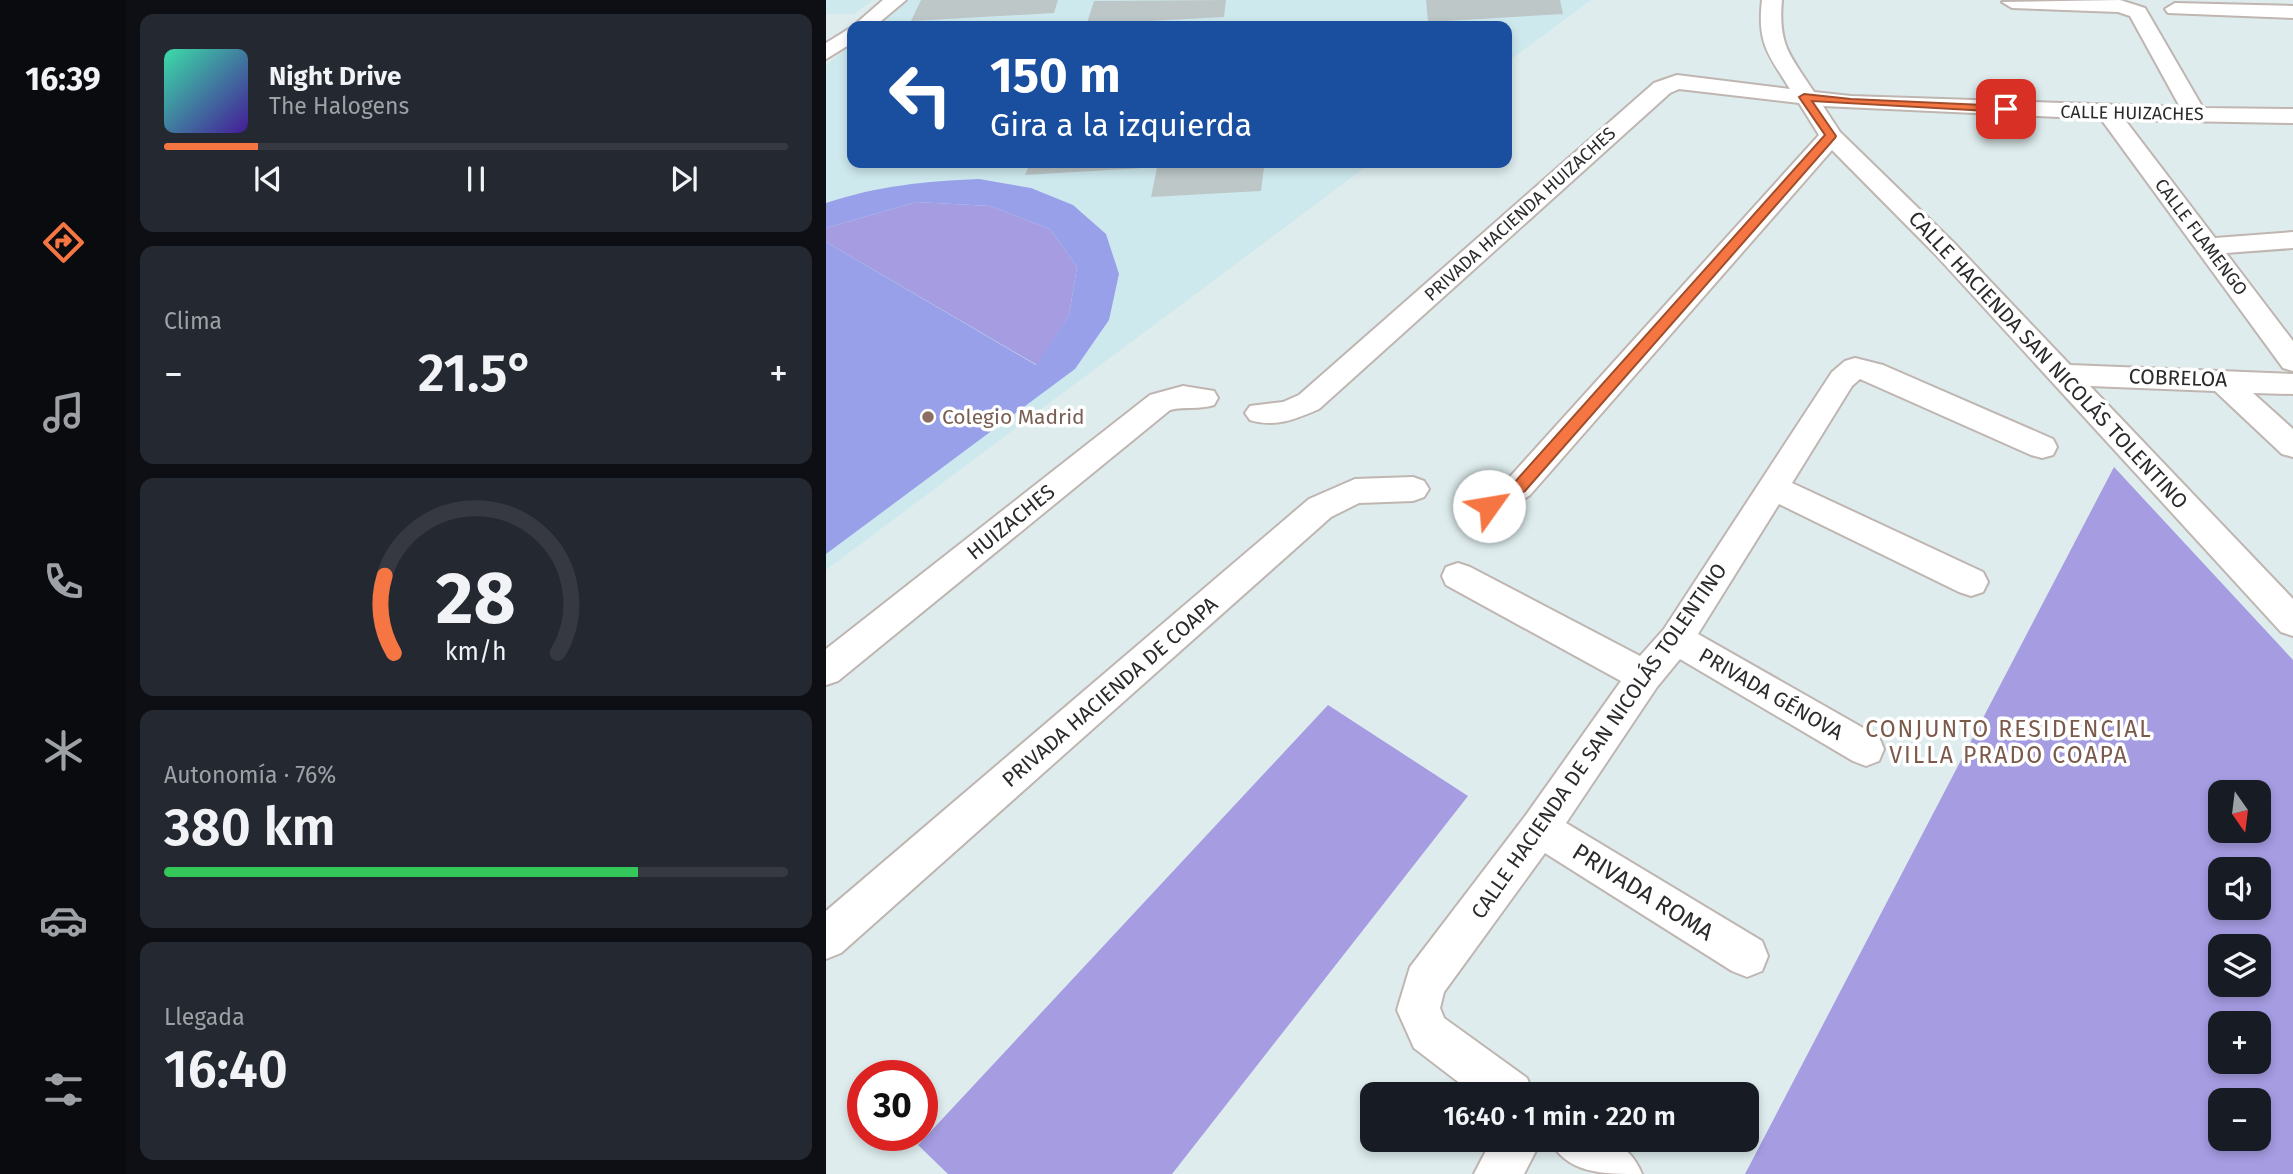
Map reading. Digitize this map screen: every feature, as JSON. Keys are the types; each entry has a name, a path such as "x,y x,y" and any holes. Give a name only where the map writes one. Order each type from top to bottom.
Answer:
{"street":[{"path":"869,21 896,0"},
{"name":"CALLE HACIENDA SAN NICOLÁS TOLENTINO","path":"1772,0 1769,28 1777,52 1831,136 1944,248 2293,622"},
{"path":"2011,2 2120,6 2138,12 2195,114"},
{"path":"2175,9 2293,12"},
{"path":"826,53 847,37"},
{"name":"PRIVADA HACIENDA HUIZACHES","path":"1260,413 1286,412 1309,402 1662,88 1677,82 1696,83 1804,97"},
{"name":"CALLE HUIZACHES","path":"1804,97 1851,103 2108,113 2293,116"},
{"name":"CALLE FLAMENGO","path":"2108,113 2293,361"},
{"path":"1489,506 1519,487 1831,136"},
{"path":"2208,247 2293,240"},
{"name":"CALLE HACIENDA DE SAN NICOLÁS TOLENTINO","path":"1495,1082 1429,1033 1418,1010 1425,982 1540,828 1645,676 1676,639 1842,379 1855,369 1873,372 2042,447"},
{"name":"COBRELOA","path":"2062,375 2220,379 2293,384"},
{"path":"2220,379 2293,446"},
{"name":"HUIZACHES","path":"826,670 1160,402 1183,397 1204,398"},
{"path":"1774,488 1971,582"},
{"name":"PRIVADA HACIENDA DE COAPA","path":"826,938 1320,508 1355,491 1413,489"},
{"path":"1458,576 1645,676"},
{"name":"PRIVADA GÉNOVA","path":"1676,639 1866,749"},
{"name":"PRIVADA ROMA","path":"1540,828 1746,956"},
{"path":"1497,1174 1511,1152"},
{"path":"1589,1152 1619,1174"}],"shaded area":[{"path":"826,0 873,0 854,14 826,14"},
{"path":"909,0 1591,0 1512,58 1512,21 882,21"},
{"name":"Colegio Madrid","path":"847,48 847,168 1364,168 826,570 826,65"},
{"path":"979,179 1031,188 1073,205 1106,234 1119,274 1109,320 1075,369 826,554 826,242 1036,365 1069,315 1077,267 1050,229 990,206 916,202 826,228 826,203 902,185"},
{"path":"916,202 990,206 1050,229 1077,267 1069,315 1037,365 826,242 826,228"},
{"path":"2114,467 2293,660 2293,1174 1745,1174 1756,1152 1759,1152 1759,1147"},
{"path":"1328,705 1468,796 1172,1174 948,1174 924,1151 938,1151 938,1124"}],"building":[{"path":"921,0 1058,0 1054,13 911,21"},
{"path":"1226,0 1224,17 1088,21 1094,1"},
{"path":"1426,0 1560,0 1563,14 1445,21 1428,21"},
{"path":"1028,168 1142,168 1025,175"},
{"path":"1157,168 1264,168 1261,191 1151,197"}],"place":[{"name":"Colegio Madrid","path":"928,417"}],"district":[{"name":"CONJUNTO RESIDENCIAL VILLA PRADO COAPA","path":"2009,742"}],"route":[{"path":"1489,506 1519,487 1831,136 1804,97 1851,103 2006,109"}]}
